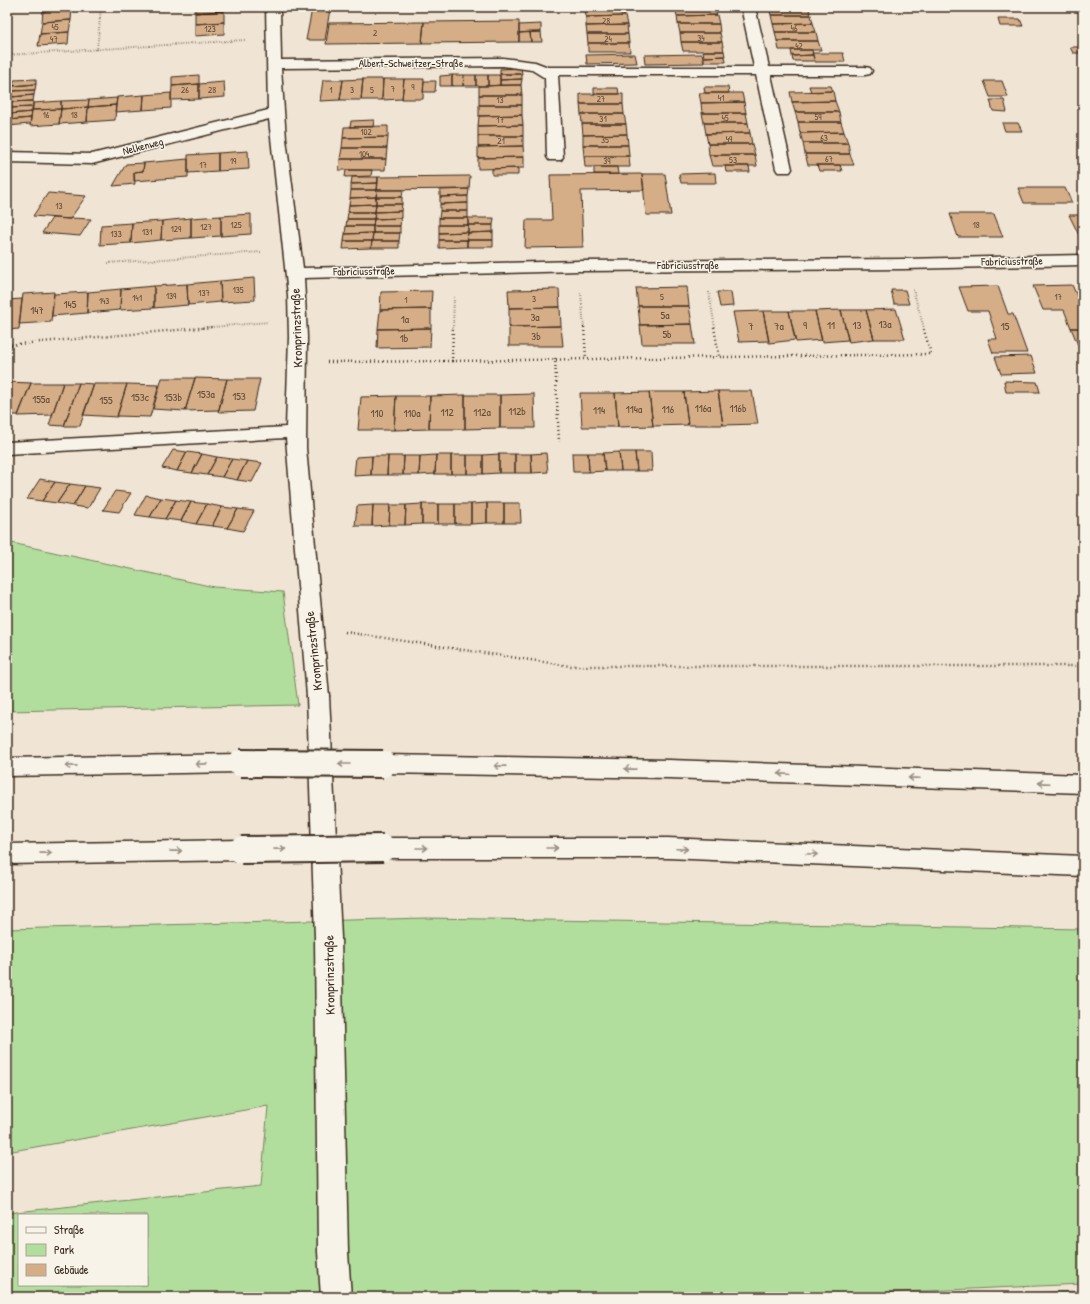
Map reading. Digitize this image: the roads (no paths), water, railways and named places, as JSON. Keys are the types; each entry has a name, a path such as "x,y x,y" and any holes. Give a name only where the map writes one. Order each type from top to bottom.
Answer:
{"main road":[{"name":"Kronprinzstraße","path":"273,7 276,113 293,250 298,320 299,364 295,432 318,696 328,938 333,1252 336,1297"},
{"path":"748,7 784,169"},
{"name":"Albert-Schweitzer-Straße","path":"274,64 504,62 535,66 546,71 865,71"},
{"path":"546,71 552,77 555,157"},
{"name":"Nelkenweg","path":"7,156 92,159 276,113"},
{"name":"Fabriciusstraße","path":"294,273 579,266 905,264 1083,260"},
{"path":"7,448 295,432"},
{"path":"7,767 240,763 383,764 669,769 1083,784"},
{"path":"7,854 383,848 668,848 1083,866"}]}
